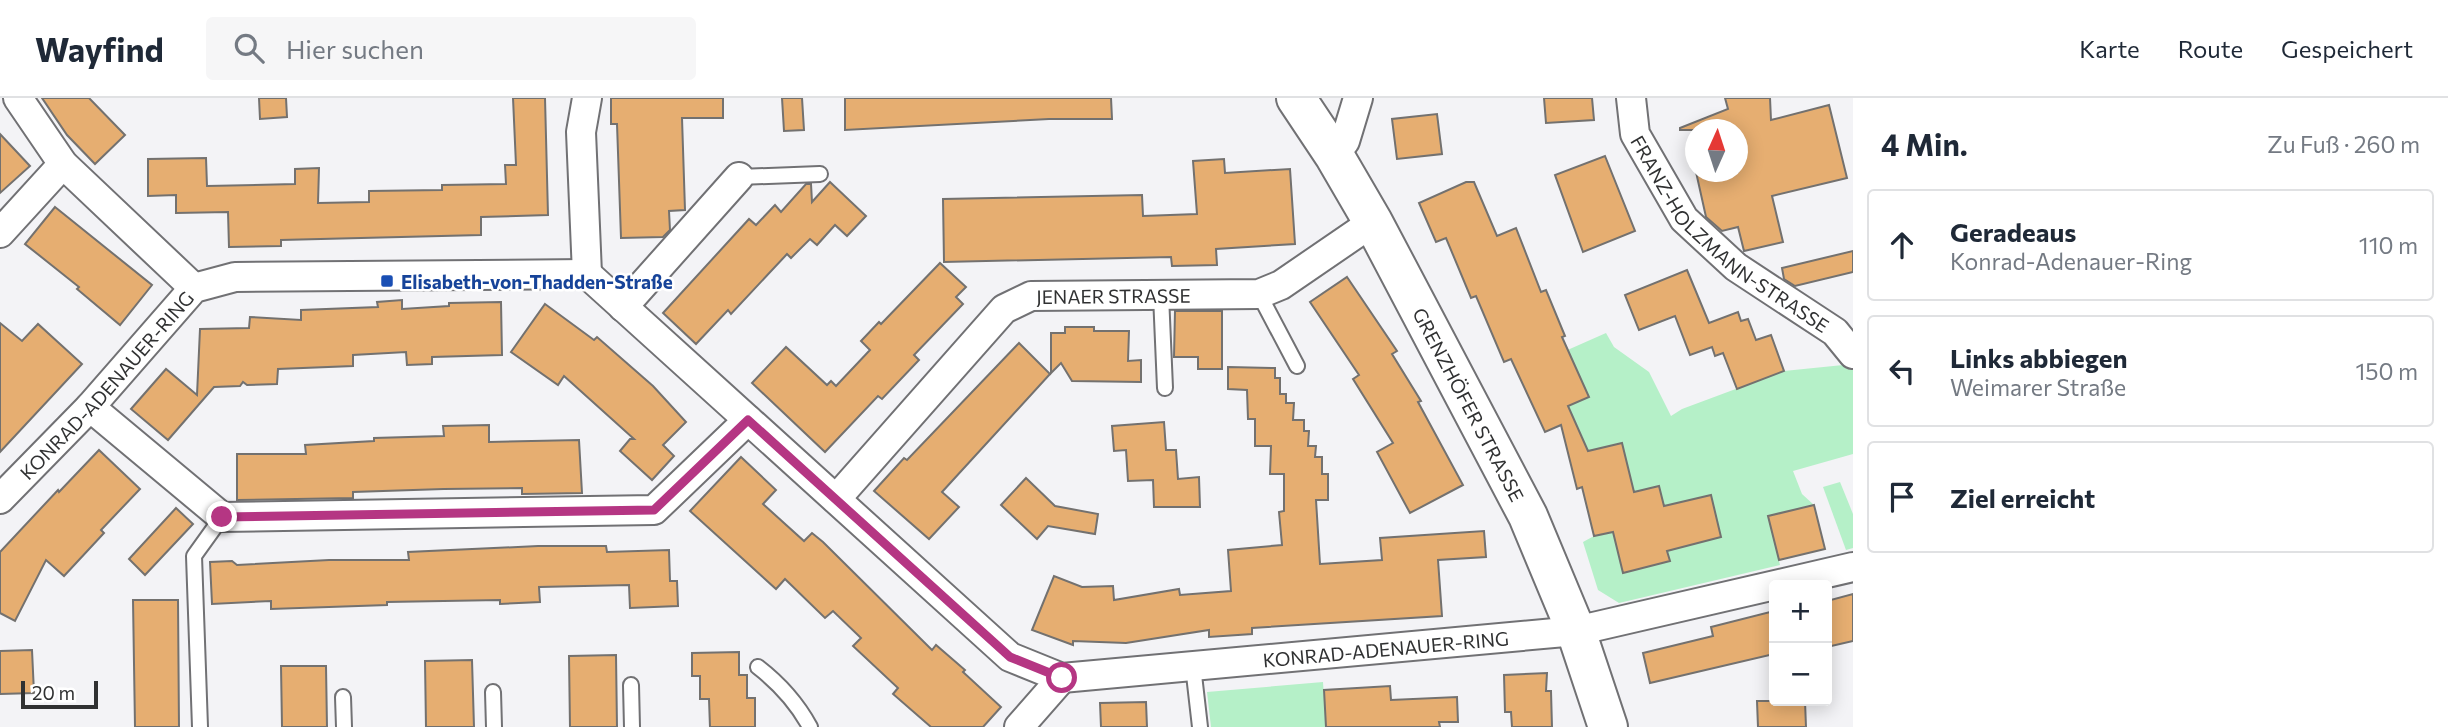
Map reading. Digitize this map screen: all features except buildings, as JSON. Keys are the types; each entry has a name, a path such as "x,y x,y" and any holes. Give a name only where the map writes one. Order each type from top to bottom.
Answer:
{"street":[{"path":"18,98 63,164 194,288"},
{"path":"587,98 581,132 587,274"},
{"name":"GRENZHÖFER STRASSE","path":"1296,98 1334,155 1373,222 1528,516 1576,631 1608,727"},
{"path":"1334,155 1345,141 1357,98"},
{"name":"FRANZ-HOLZMANN-STRASSE","path":"1631,98 1635,134 1684,219 1736,267 1835,332 1853,354"},
{"path":"0,233 63,164"},
{"path":"623,307 738,177"},
{"name":"JENAER STRASSE","path":"836,499 1004,309 1031,296 1259,294 1281,285 1373,222"},
{"name":"KONRAD-ADENAUER-RING","path":"0,499 90,407 194,288 235,277 587,274 1010,657 1062,678 1576,631 1853,567"},
{"path":"90,407 222,517 654,510 748,420"},
{"path":"1019,727 1062,678"}],"lane":[{"path":"738,177 820,174"},
{"path":"1259,294 1297,366"},
{"path":"1161,295 1165,388"},
{"path":"200,727 194,556 222,517"},
{"path":"1193,666 1200,727"},
{"path":"758,667 790,697 810,727"},
{"path":"631,685 632,727"},
{"path":"493,692 494,727"},
{"path":"343,697 344,727"}],"green space":[{"path":"1606,333 1614,347 1649,372 1671,416 1682,409 1784,371 1853,364 1853,454 1793,471 1802,494 1814,505 1768,516 1780,565 1619,603 1598,590 1583,542 1594,536 1613,532 1623,573 1670,561 1667,551 1721,537 1711,495 1664,506 1659,486 1634,492 1622,443 1569,456 1567,446 1583,438 1568,406 1589,397 1563,352"},
{"path":"1840,482 1853,514 1853,548 1846,550 1823,487"},
{"path":"1323,682 1326,727 1211,727 1207,692"}],"place":[{"name":"Elisabeth-von-Thadden-Straße","path":"387,281"}],"route":[{"path":"222,517 654,510 748,420 1010,657 1062,678"}]}
